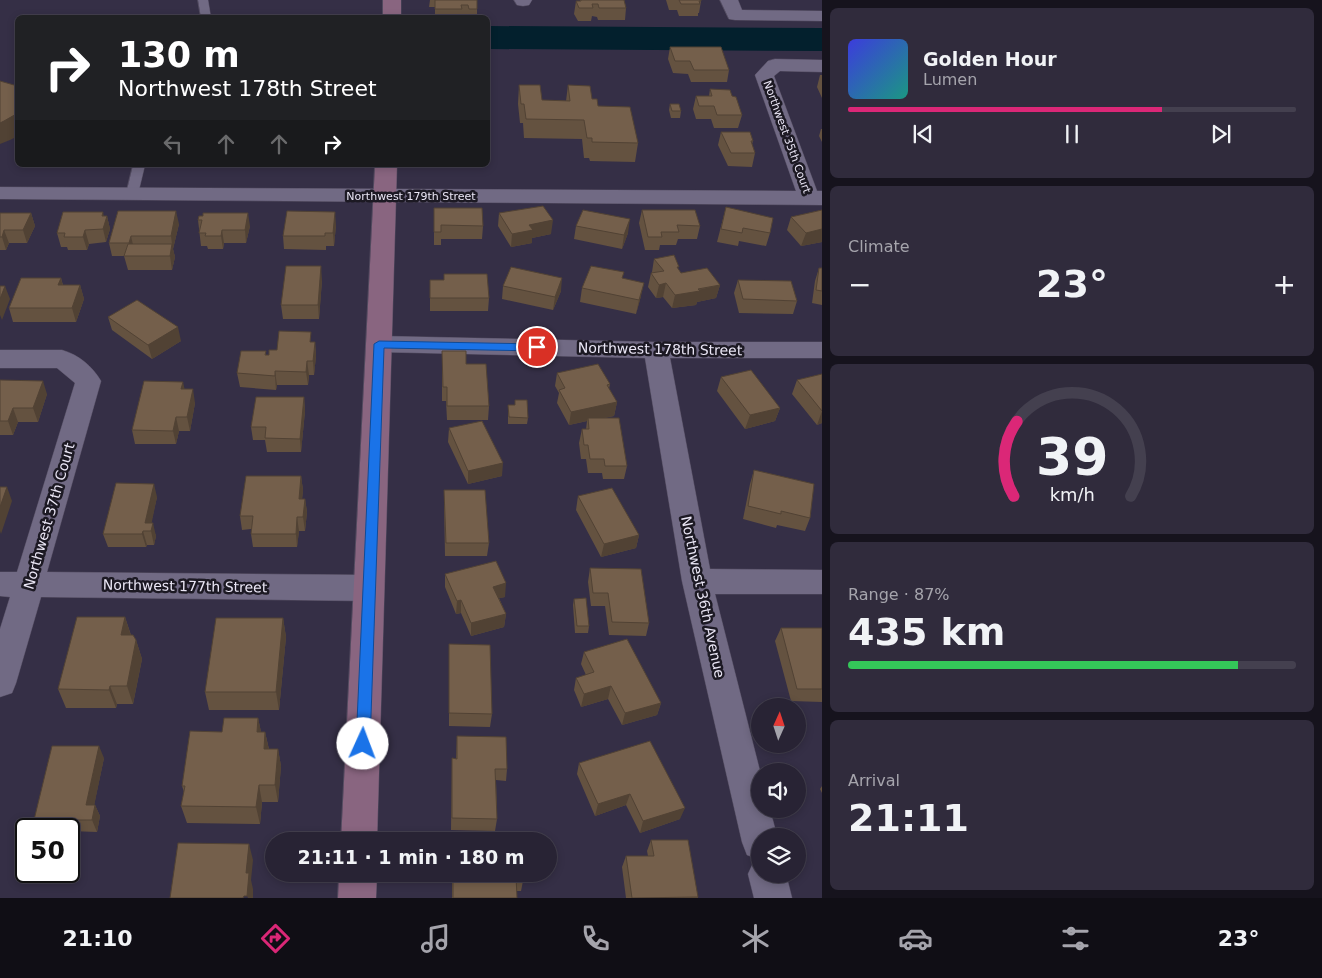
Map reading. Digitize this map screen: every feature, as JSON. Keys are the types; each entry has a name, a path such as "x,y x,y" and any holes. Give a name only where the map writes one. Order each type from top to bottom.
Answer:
{"main road":[{"path":"392,0 392,15"},
{"path":"359,832 386,167"},
{"path":"357,898 358,882"}],"street":[{"path":"732,7 822,16"},
{"name":"Northwest 35th Court","path":"816,198 764,75 775,65 822,66"},
{"name":"Northwest 179th Street","path":"0,193 816,198"},
{"name":"Northwest 178th Street","path":"379,344 656,350 822,350"},
{"name":"Northwest 36th Avenue","path":"656,350 697,581 757,828"},
{"name":"Northwest 37th Court","path":"0,359 62,359 77,368 88,381 15,584 0,683"},
{"path":"697,581 822,582"},
{"name":"Northwest 177th Street","path":"15,584 369,588"},
{"path":"770,883 773,898"}],"lane":[{"path":"203,0 206,15"},
{"path":"132,194 139,167"}],"water":[{"path":"490,26 822,28 822,51 490,49"}],"building":[{"path":"435,0 477,0 477,9 469,9 468,5 461,5 462,9 435,9"},
{"path":"624,0 626,8 599,8 598,4 592,4 593,8 579,8 576,1"},
{"path":"679,0 701,1 699,1 700,4 681,4"},
{"path":"670,47 721,47 729,70 694,70 690,61 675,61"},
{"path":"0,81 15,86 15,115 0,123"},
{"path":"519,85 540,85 542,100 570,101 568,85 590,86 592,99 597,99 598,106 630,107 638,143 592,142 592,138 587,138 584,120 526,119 524,104 521,104"},
{"path":"710,89 730,90 732,96 736,97 742,115 717,115 714,106 699,106 696,96 712,96"},
{"path":"670,104 679,104 681,111 672,111"},
{"path":"721,132 750,132 755,153 731,153"},
{"path":"543,206 553,220 529,225 533,230 512,234 499,213"},
{"path":"726,207 773,218 770,233 743,228 742,233 721,229"},
{"path":"434,208 482,208 483,226 441,225 441,232 434,232"},
{"path":"583,210 630,219 624,235 576,226"},
{"path":"642,210 695,210 700,226 677,225 679,232 661,232 662,237 648,237"},
{"path":"822,210 822,229 806,233 791,217"},
{"path":"118,211 176,211 171,236 131,236 129,243 109,243"},
{"path":"287,211 335,212 333,233 325,233 325,236 283,236"},
{"path":"63,212 103,212 102,216 107,216 103,229 85,230 83,237 64,237 65,233 57,233"},
{"path":"0,213 31,213 23,230 4,230 2,237 0,237"},
{"path":"203,213 248,213 245,230 222,230 221,236 205,236 206,233 199,233 202,220 198,220 199,216 203,216"},
{"path":"128,244 172,244 170,256 124,256"},
{"path":"674,255 679,267 677,267 681,273 707,268 720,285 698,289 700,291 675,295 666,283 659,285 651,273 664,271 654,259"},
{"path":"286,266 321,266 318,305 281,305"},
{"path":"591,266 624,272 622,278 644,283 639,300 582,288"},
{"path":"511,267 562,278 555,297 503,286"},
{"path":"819,268 822,268 822,291 816,290"},
{"path":"444,274 487,274 489,298 430,298 430,280 444,280"},
{"path":"21,278 61,278 58,285 80,285 72,308 9,308"},
{"path":"738,280 791,281 797,301 743,299"},
{"path":"0,286 5,286 0,299"},
{"path":"137,300 178,327 148,345 108,317"},
{"path":"279,331 311,332 310,342 315,342 313,361 307,361 306,372 275,371 275,376 237,373 241,351 266,351 265,355 269,355 269,350 277,350"},
{"path":"442,351 466,351 466,364 486,364 489,406 447,406 447,387 443,387"},
{"path":"598,364 610,384 607,385 617,402 571,412 559,390 565,388 557,373"},
{"path":"751,370 780,408 750,415 721,377"},
{"path":"822,374 822,411 797,380"},
{"path":"0,380 43,381 33,408 13,408 8,421 0,421"},
{"path":"144,381 183,382 181,389 193,389 187,417 176,417 173,431 132,430"},
{"path":"256,397 304,397 300,439 265,438 266,427 251,427"},
{"path":"515,400 527,400 528,418 509,417 508,405 515,405"},
{"path":"588,418 619,418 627,466 605,466 604,459 590,459 588,445 584,445 582,429 589,429"},
{"path":"482,421 503,463 468,471 449,428"},
{"path":"754,470 814,484 810,518 781,511 781,514 748,506"},
{"path":"246,476 301,476 299,499 305,499 303,517 297,517 296,534 251,534 253,516 240,516"},
{"path":"116,483 154,484 145,523 153,523 151,531 143,531 142,534 103,534"},
{"path":"0,487 7,487 0,507"},
{"path":"612,488 639,535 604,544 578,496"},
{"path":"444,490 485,490 489,543 446,543"},
{"path":"496,561 506,583 493,587 506,614 471,623 461,600 457,601 445,574"},
{"path":"590,568 641,569 649,623 612,622 608,593 593,593"},
{"path":"586,598 589,626 577,626 574,599"},
{"path":"77,617 125,617 121,635 133,635 136,640 127,686 110,686 109,690 58,689"},
{"path":"216,618 283,618 276,692 205,692"},
{"path":"781,628 822,628 822,689 797,689"},
{"path":"627,639 661,703 625,713 611,686 584,694 576,678 594,672 584,652"},
{"path":"449,644 490,645 492,714 449,713"},
{"path":"224,718 258,718 257,732 265,732 264,749 278,749 275,785 259,785 256,807 181,806 185,786 182,786 190,731 222,732"},
{"path":"457,736 506,737 507,769 495,769 497,819 452,818 452,758 457,759"},
{"path":"650,741 685,808 643,821 630,794 598,804 579,763"},
{"path":"52,746 99,746 86,805 95,805 92,820 80,820 80,818 34,818"},
{"path":"651,840 688,840 698,897 632,898 626,856 654,856"},
{"path":"178,843 249,844 246,873 249,873 247,896 243,898 170,898"},
{"path":"453,882 516,882 517,898 453,898"}],"route":[{"path":"363,744 379,344 537,347"}]}
